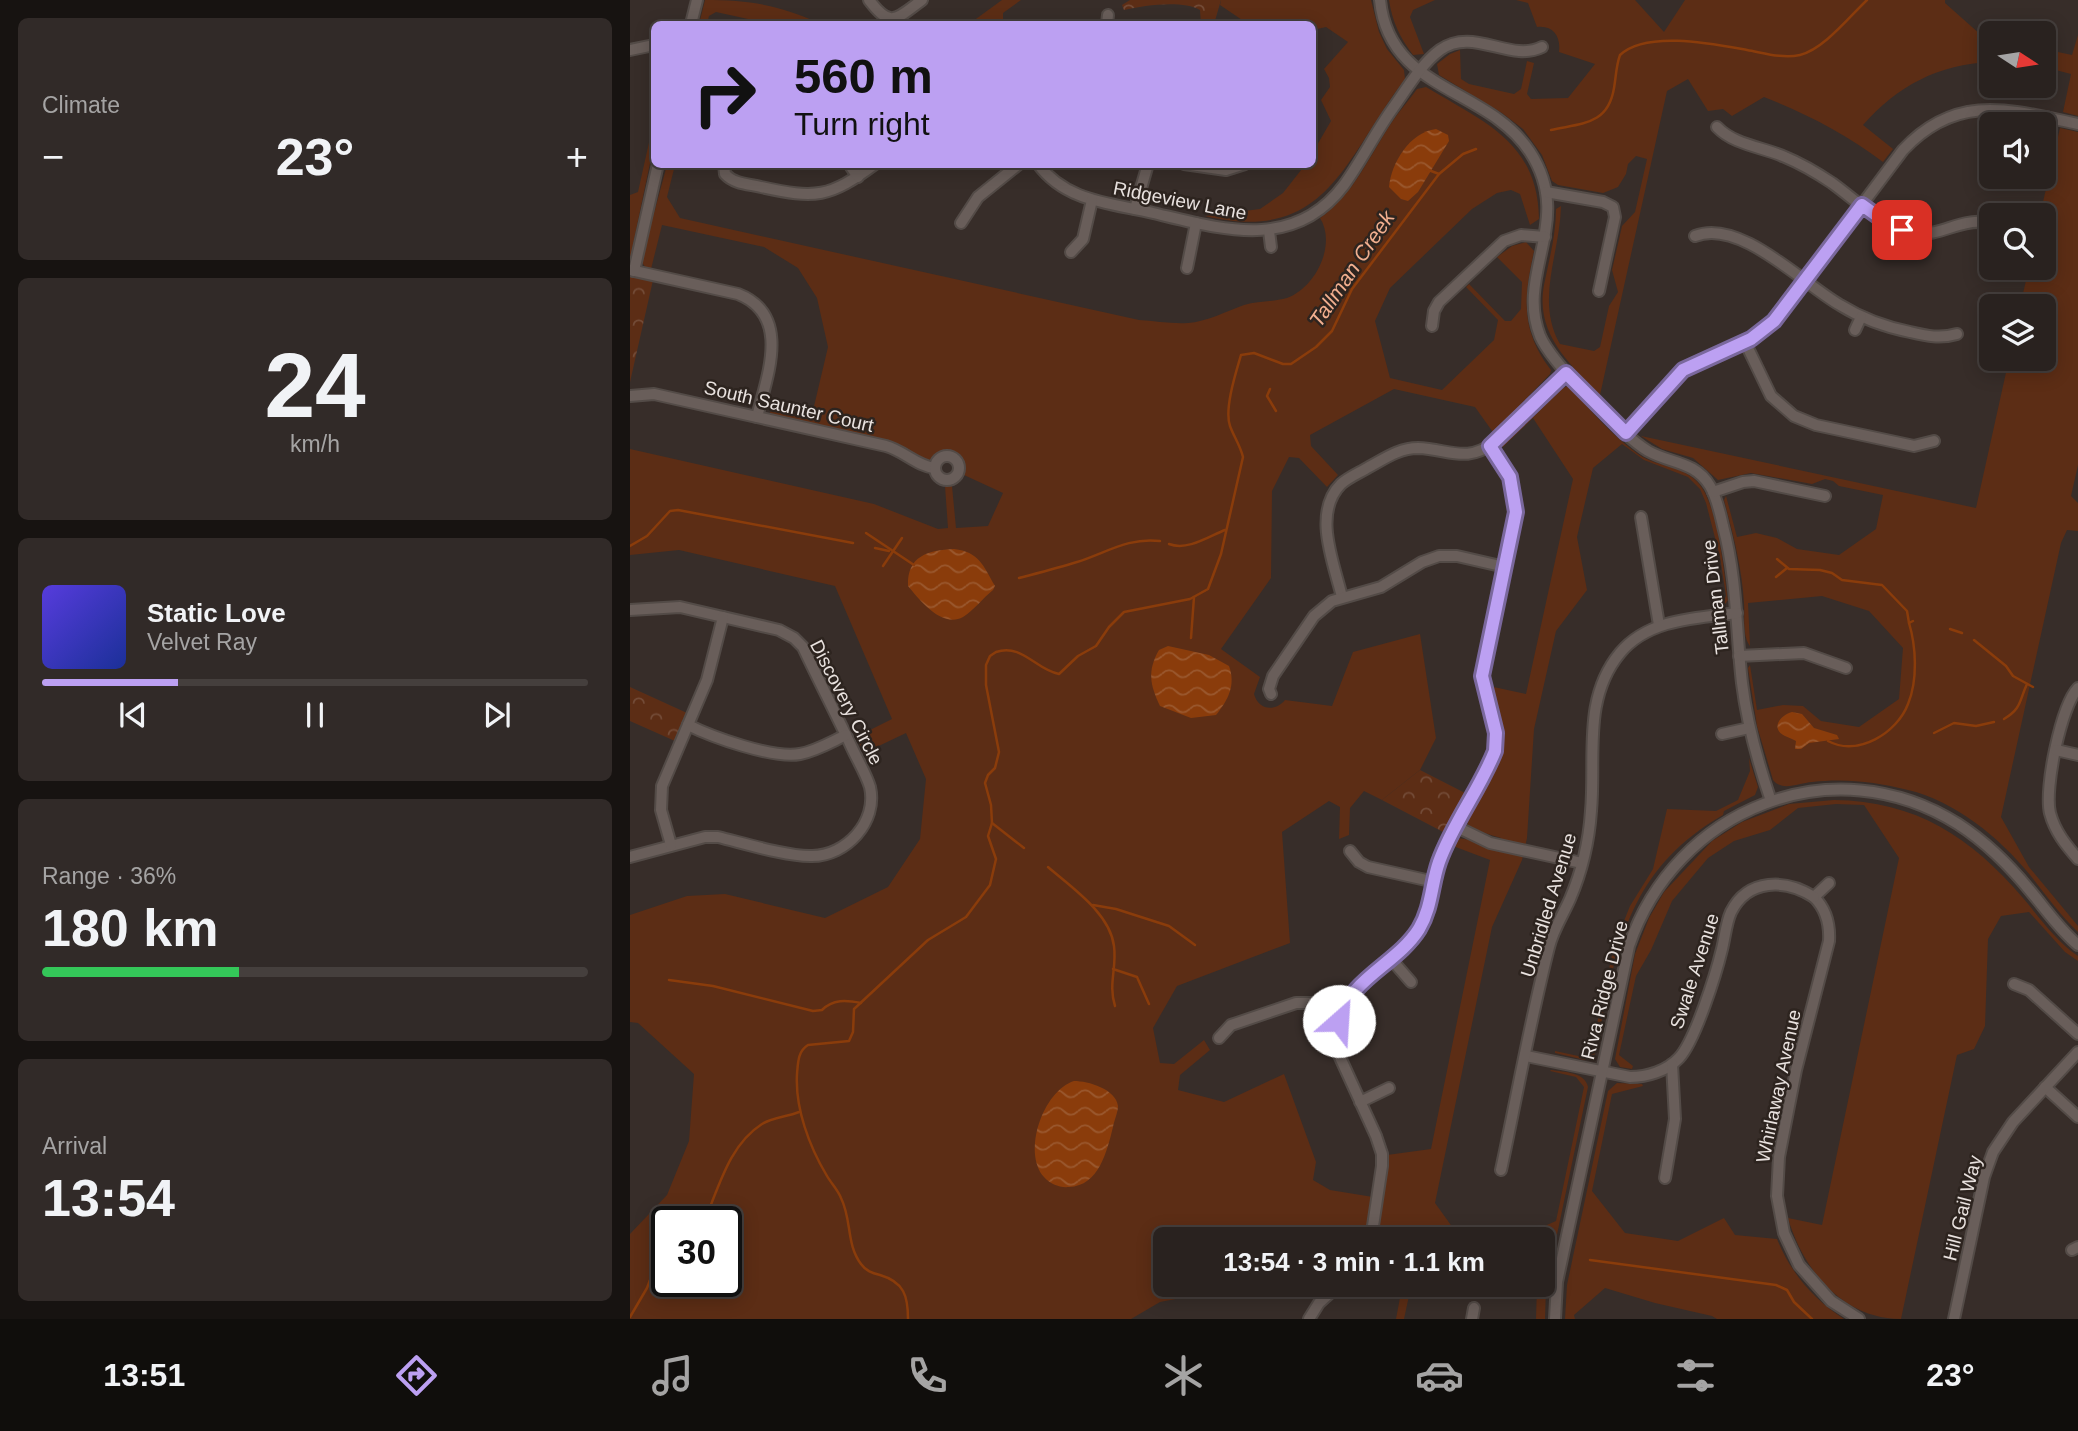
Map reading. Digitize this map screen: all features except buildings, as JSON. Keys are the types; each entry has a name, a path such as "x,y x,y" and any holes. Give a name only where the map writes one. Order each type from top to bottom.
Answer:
{"street":[{"path":"692,21 697,0"},
{"path":"869,0 887,21"},
{"path":"890,21 922,0"},
{"name":"Tallman Drive","path":"1380,0 1385,25 1403,57 1420,72 1497,119 1515,134 1535,160 1546,192 1548,218 1534,289 1535,316 1543,343 1566,373 1626,433 1652,453 1695,469 1713,492 1731,558 1749,728 1771,801"},
{"name":"Ridgeview Lane","path":"1042,168 1058,185 1075,195 1092,200 1242,232 1269,231 1305,218 1336,194 1390,112 1436,53 1457,43 1475,41 1527,52 1542,47"},
{"path":"630,50 651,46"},
{"path":"1626,433 1683,370 1745,342 1774,321 1906,146 1924,131 1948,118 1979,110 2005,109 2078,124"},
{"path":"1717,127 1734,139 1801,164 1887,223 1913,233 1938,233 1967,222 1979,222"},
{"path":"658,168 632,270 738,294 750,300 761,311 769,326 773,347 757,417"},
{"path":"852,168 858,177"},
{"path":"723,172 733,180 806,195 833,191 870,168"},
{"path":"961,223 978,197 1014,168"},
{"path":"1135,209 1146,168"},
{"path":"1212,168 1232,168"},
{"path":"1546,192 1603,202 1613,207 1615,217 1600,291"},
{"path":"1071,252 1083,239 1092,200"},
{"path":"1187,268 1196,223"},
{"path":"1269,231 1271,247"},
{"path":"1695,236 1712,232 1738,240 1767,254 1861,317 1889,327 1938,338 1957,334"},
{"path":"1432,326 1434,311 1439,302 1499,244 1521,235 1545,237"},
{"path":"1855,330 1861,317"},
{"path":"1745,342 1770,396 1794,416 1815,425 1914,446 1934,441"},
{"path":"1342,597 1326,520 1333,494 1343,483 1402,450 1417,448 1462,455 1490,446 1566,373"},
{"name":"South Saunter Court","path":"630,396 651,394 891,447 927,467 935,468"},
{"path":"1373,1227 1382,1154 1379,1141 1339,1055 1341,1013 1355,990 1410,942 1423,921 1440,860 1496,746 1495,726 1482,676 1515,522 1516,502 1510,477 1490,446"},
{"path":"1713,492 1754,481 1825,496"},
{"path":"1641,517 1659,625"},
{"path":"1271,694 1269,689 1273,676 1314,616 1325,606 1342,597 1381,587 1422,562 1438,556 1457,556 1505,567"},
{"name":"Discovery Circle","path":"630,610 680,607 779,631 799,643 846,735 868,783 871,800 864,824 855,837 842,848 828,854 811,856 718,837 705,837 630,857"},
{"name":"Unbridled Avenue","path":"1501,1170 1549,945 1572,895 1582,863 1591,810 1592,729 1601,689 1610,668 1623,649 1639,636 1659,625 1737,613"},
{"path":"671,845 662,810 661,792 668,766 709,676 723,617"},
{"path":"1740,656 1804,653 1846,668"},
{"path":"2077,689 2066,705 2048,787 2049,810 2058,835 2078,859"},
{"path":"688,725 723,740 786,755 812,751 846,735"},
{"path":"1722,734 1749,728"},
{"path":"2056,750 2078,754"},
{"name":"Riva Ridge Drive","path":"1555,1319 1558,1282 1627,954 1636,926 1653,893 1678,861 1704,837 1734,817 1771,801 1815,791 1856,790 1897,797 1933,810 1972,834 1996,854 2078,945"},
{"path":"1457,827 1490,843 1582,863"},
{"path":"1350,851 1359,862 1368,867 1435,881"},
{"path":"1814,897 1829,883"},
{"name":"Swale Avenue","path":"1672,1064 1689,1042 1714,977 1730,916 1738,902 1752,890 1772,884 1795,887 1814,897"},
{"name":"Whirlaway Avenue","path":"1814,897 1828,922 1829,941 1781,1146 1777,1205 1784,1233 1803,1272 1831,1301 1859,1319"},
{"path":"1391,959 1411,982"},
{"path":"2014,984 2029,990 2078,1034"},
{"path":"1219,1038 1231,1025 1290,1004 1309,1002 1341,1013"},
{"name":"Hill Gail Way","path":"1954,1319 1988,1163 2005,1133 2078,1052"},
{"path":"1526,1056 1601,1072 1640,1077 1672,1064 1675,1119 1665,1178"},
{"path":"2045,1087 2078,1117"},
{"path":"1360,1102 1389,1088"},
{"path":"1309,1319 1326,1297"}],"green space":[{"path":"705,0 764,5 814,21 757,21 716,12 709,16 708,21 700,21"},
{"path":"1002,0 1021,0 1003,13 1003,19 973,21"},
{"path":"1130,0 1221,0 1215,21 1201,21 1200,10 1184,5 1164,4 1124,10 1122,5"},
{"path":"1221,0 1371,0 1379,32 1387,49 1404,70 1405,79 1347,165 1328,188 1306,206 1279,218 1246,222 1205,216 1260,209 1283,193 1303,168 1316,168 1316,147 1331,121 1321,100 1330,87 1324,69 1348,42 1326,27 1316,29 1316,21 1244,21 1220,5"},
{"path":"1389,0 1435,0 1413,10 1410,17 1424,54 1413,55 1404,42 1394,22"},
{"path":"1516,0 1635,0 1664,32 1685,0 1945,0 1945,3 1979,33 1979,63 1954,67 1920,80 1876,111 1863,125 1893,149 1883,162 1826,125 1764,97 1732,116 1723,109 1708,111 1688,79 1667,91 1600,395 1566,359 1550,333 1545,318 1544,285 1554,238 1556,209 1561,206 1549,294 1553,327 1560,344 1594,351 1600,347 1609,306 1618,292 1612,270 1622,226 1635,212 1647,159 1636,156 1628,164 1626,174 1618,187 1603,193 1558,185 1552,181 1542,155 1523,129 1502,113 1439,75 1437,64 1460,50 1461,79 1469,84 1514,94 1521,89 1527,61 1534,63 1527,94 1531,99 1568,98 1595,64 1559,52 1559,41 1555,33 1547,28 1537,27 1528,3"},
{"path":"2078,35 2078,116 2063,112 2071,74 2056,70 2056,52 2072,55"},
{"path":"1426,87 1504,137 1529,171 1536,193 1539,219 1530,225 1520,194 1511,190 1497,193 1472,209 1390,288 1375,321 1390,378 1442,390 1494,340 1498,320 1466,287 1469,284 1505,321 1511,321 1521,309 1522,282 1497,257 1512,246 1526,242 1534,251 1527,298 1529,327 1551,370 1518,407 1520,410 1495,435 1475,407 1394,389 1310,435 1311,446 1338,475 1327,487 1299,458 1289,457 1272,491 1271,578 1221,649 1260,677 1254,694 1263,706 1276,707 1285,700 1332,706 1353,652 1420,634 1436,738 1420,770 1382,800 1364,791 1350,808 1349,835 1339,839 1340,807 1329,801 1282,832 1290,943 1177,986 1153,1028 1160,1063 1174,1064 1204,1040 1210,1050 1180,1075 1178,1090 1224,1102 1284,1074 1316,1162 1313,1180 1330,1190 1373,1197 1368,1227 1153,1227 1153,1297 1186,1297 1160,1302 1131,1319 630,1319 630,1234 651,1212 651,1297 742,1297 742,1206 657,1206 667,1195 689,1141 694,1074 638,1023 630,1022 630,915 687,896 725,894 825,918 888,887 920,839 926,779 906,733 864,753 856,737 892,719 835,586 679,550 630,555 630,449 874,504 938,529 948,528 945,486 952,486 956,528 988,526 1003,493 964,475 964,462 955,452 942,451 928,461 893,442 769,414 771,411 811,419 828,347 817,298 798,268 764,247 662,225 651,269 646,268 641,261 666,168 674,168 667,197 680,218 1139,320 1170,323 1195,322 1244,305 1287,298 1297,293 1314,275 1324,253 1325,229 1320,218 1343,197 1394,119 1417,89"},
{"path":"2060,128 2078,132 2078,465 2071,496 2078,503 2078,531 2067,530 2061,543 2001,817 2029,867 2078,926 2078,932 2005,848 1975,823 1943,803 1926,795 1872,783 1824,781 1781,786 1773,780 1757,726 1748,668 1750,665 1757,710 1783,705 1803,706 1821,721 1859,727 1899,699 1903,648 1869,611 1822,596 1748,603 1750,646 1745,631 1739,564 1724,500 1726,496 1737,537 1756,533 1777,538 1797,549 1839,555 1876,529 1883,495 1839,486 1825,479 1812,484 1751,473 1718,480 1693,458 1662,449 1641,436 1976,508 2006,371 2056,371 2056,294 2023,294 2026,280 2056,280 2056,203 2043,203 2046,189 2056,189 2056,145"},
{"path":"651,134 651,158 630,259 630,195 638,192"},
{"path":"630,275 653,280 630,382"},
{"path":"1568,386 1628,447 1646,459 1687,474 1700,485 1716,524 1728,600 1720,607 1726,596 1720,557 1706,503 1700,489 1688,477 1644,460 1622,444 1593,468 1577,537 1587,590 1556,631 1534,729 1527,838 1522,860 1492,927 1435,1203 1452,1227 1378,1227 1387,1155 1431,1149 1490,860 1453,846 1456,839 1461,839 1498,850 1501,838 1468,825 1467,819 1499,749 1500,727 1489,686 1526,694 1573,479 1533,418 1503,447 1500,444"},
{"path":"630,687 687,713 675,741 630,721"},
{"path":"1749,758 1758,787 1755,795 1724,811 1723,815 1690,837 1664,862 1645,889 1630,918 1619,949 1595,1054 1585,1060 1555,1053 1583,1057 1591,1051 1614,946 1630,906 1653,869 1667,809 1716,811 1738,800 1750,771"},
{"path":"1420,770 1467,794 1447,834 1382,800"},
{"path":"1834,800 1891,807 1940,826 1962,840 2003,876 2055,936 2078,956 2078,961 2065,952 2029,912 2001,916 1988,939 1985,1026 1974,1049 1957,1055 1901,1319 1880,1317 1861,1311 1828,1288 1804,1256 1788,1218 1822,1225 1899,858 1864,805 1836,804 1798,808 1770,830 1734,841 1708,858 1672,901 1651,950 1636,976 1619,1055 1633,1066 1632,1069 1620,1067 1615,1059 1635,954 1649,918 1664,892 1712,841 1742,822 1789,804"},
{"path":"1550,1071 1568,1072 1583,1078 1588,1087 1555,1244 1555,1227 1542,1227 1556,1221 1584,1087 1576,1077"},
{"path":"1617,1083 1643,1086 1612,1094 1592,1191 1625,1233 1678,1241 1724,1218 1735,1235 1777,1239 1804,1284 1822,1303 1844,1319 1717,1319 1605,1288 1574,1315 1575,1319 1565,1319 1567,1285 1608,1091"},
{"path":"1400,1297 1409,1297 1404,1319 1396,1319"},
{"path":"1537,1297 1546,1297 1545,1319 1536,1319"}],"water":[{"path":"1436,129 1448,135 1449,141 1418,192 1408,201 1401,199 1389,187 1398,159 1410,142 1427,131"},
{"path":"954,549 975,556 995,586 971,611 955,620 939,616 932,611 908,586 915,561 928,553"},
{"path":"1168,646 1209,655 1229,666 1232,680 1230,692 1216,715 1191,718 1160,706 1152,685 1151,671 1159,650"},
{"path":"1792,712 1802,714 1814,728 1837,735 1839,739 1809,743 1801,749 1795,749 1796,741 1781,733 1777,726 1781,719"},
{"path":"1074,1081 1094,1084 1107,1091 1116,1100 1118,1108 1111,1136 1095,1174 1079,1185 1062,1187 1046,1179 1038,1166 1036,1138 1039,1123 1053,1097"}],"waterway":[{"name":"Tallman Creek","path":"1551,130 1600,116 1611,100 1620,55 1632,47 1646,43 1681,41 1780,56 1800,55 1827,39 1867,0"},
{"name":"Tallman Creek","path":"908,1319 907,1303 899,1286 888,1278 867,1270 856,1256 844,1206 820,1164 804,1126 798,1100 798,1065 800,1054 808,1045 849,1041 853,1032 854,1009 928,940 966,917 990,885 996,859 988,836 992,823 991,805 985,783 995,768 999,752 986,685 986,665 990,656 1005,650 1014,651 1059,674 1078,656 1096,646 1124,612 1190,599 1208,589 1221,554 1243,457 1230,426 1228,410 1241,355 1254,353 1283,364 1291,364 1316,347 1332,331 1352,289 1439,174 1463,154 1476,149"},
{"path":"1426,169 1439,174"},
{"path":"1270,389 1267,396 1276,411"},
{"path":"630,546 647,536 670,511 678,510 853,543"},
{"path":"1169,544 1183,546 1225,530"},
{"path":"866,533 914,565"},
{"path":"883,566 902,538"},
{"path":"1019,578 1138,541 1160,541"},
{"path":"875,548 889,551"},
{"path":"1777,559 1789,569 1820,570 1832,573 1842,580 1882,585 1907,611 1909,623"},
{"path":"1776,577 1787,568"},
{"path":"1191,638 1194,597"},
{"path":"1828,741 1840,745 1864,744 1886,733 1903,715 1915,674 1909,623 1913,621"},
{"path":"1950,629 1962,633"},
{"path":"1974,640 2006,666 2013,676 2033,687"},
{"path":"2004,719 2017,708 2027,684"},
{"path":"1934,733 1954,723 1976,726 1994,722"},
{"path":"992,823 1024,848"},
{"path":"1048,867 1088,902 1111,934 1115,954 1112,990 1115,1006"},
{"path":"1093,905 1116,909 1169,926 1195,945"},
{"path":"1113,969 1137,977 1149,1004"},
{"path":"669,980 713,986 813,1011 822,1010 840,1001 861,1003"},
{"path":"711,1206 726,1168 741,1143 762,1124 799,1112"},
{"path":"1590,1260 1776,1285 1787,1290 1794,1302 1812,1319"},
{"path":"630,1317 651,1277"}],"route":[{"path":"1339,1021 1343,1007 1355,990 1415,936 1430,906 1440,860 1495,751 1495,726 1482,676 1513,533 1516,502 1510,477 1490,446 1566,373 1626,433 1683,370 1751,339 1774,321 1862,205 1902,230"}]}
